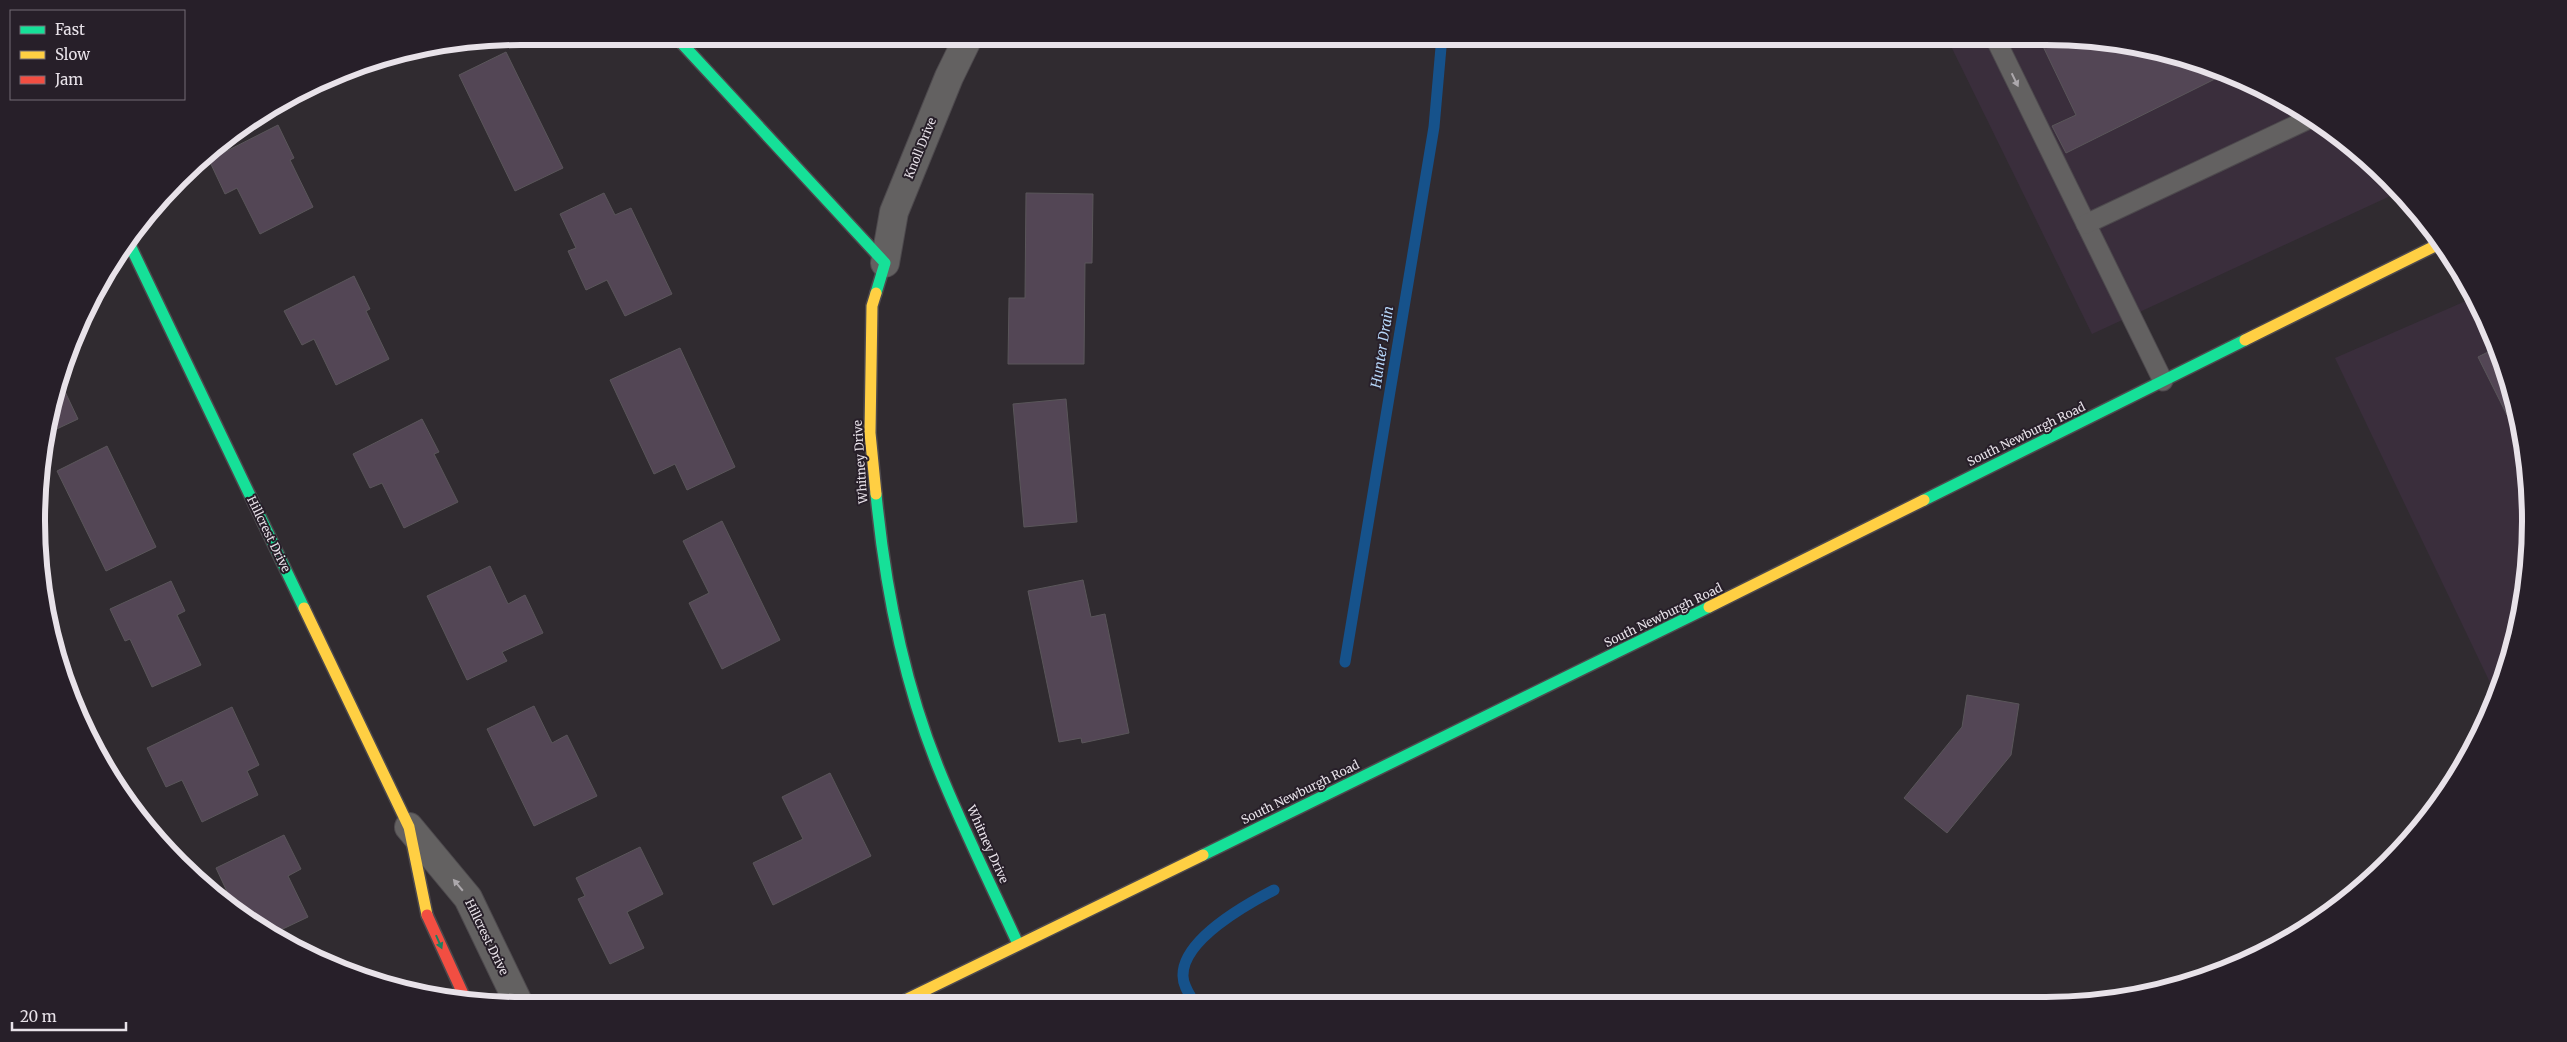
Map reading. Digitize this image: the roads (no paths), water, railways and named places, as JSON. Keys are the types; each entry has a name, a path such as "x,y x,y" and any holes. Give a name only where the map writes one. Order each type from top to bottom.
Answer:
{"street":[{"path":"683,45 885,263"},
{"name":"Knoll Drive","path":"885,263 894,212 949,77 965,45"},
{"name":"South Newburgh Road","path":"911,997 1571,676 2434,245"},
{"name":"Hillcrest Drive","path":"131,248 409,828 426,913 463,993"},
{"name":"Whitney Drive","path":"885,263 872,306 870,433 880,535 893,617 914,697 938,768 1018,944"},
{"name":"Hillcrest Drive","path":"409,828 468,898 516,997"}],"lane":[{"path":"1998,45 2162,381"},
{"path":"2086,224 2304,121"}],"waterway":[{"name":"Hunter Drain","path":"1345,662 1434,127 1441,45"},
{"name":"Hunter Drain","path":"1191,997 1185,987 1183,976 1186,963 1193,949 1204,937 1233,914 1274,890"}]}
